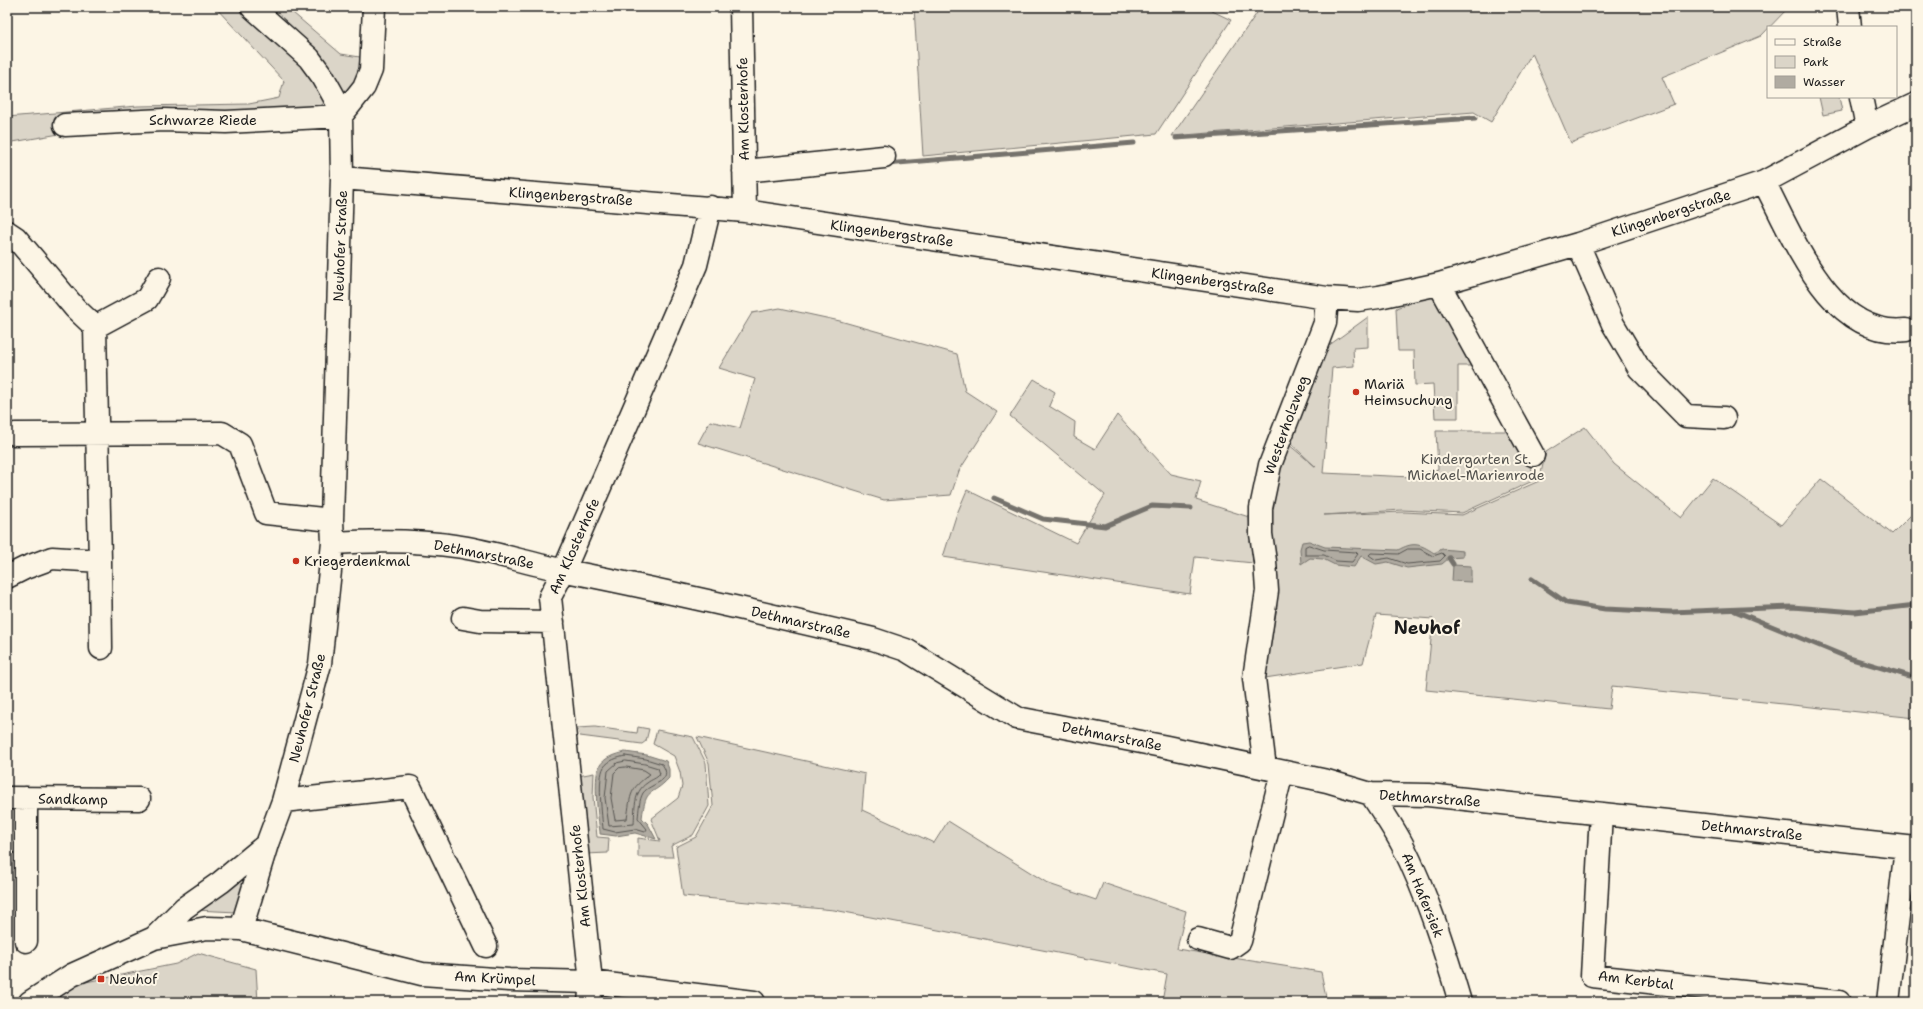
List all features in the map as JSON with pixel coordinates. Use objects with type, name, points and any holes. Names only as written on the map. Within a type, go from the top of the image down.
[{"type":"street","name":"Neuhofer Straße","points":[[241,929],[267,844],[283,801],[320,664],[333,543],[332,520],[342,178],[341,116],[338,102],[323,77],[309,58],[252,7]]},
{"type":"street","points":[[341,116],[364,87],[371,70],[374,7]]},
{"type":"street","name":"Am Klosterhofe","points":[[741,7],[745,211]]},
{"type":"street","points":[[1848,7],[1850,26]]},
{"type":"street","points":[[1861,98],[1867,128]]},
{"type":"street","name":"Klingenbergstraße","points":[[342,178],[745,211],[1327,298],[1358,300],[1379,298],[1439,284],[1578,244],[1764,182],[1916,104]]},
{"type":"street","name":"Schwarze Riede","points":[[65,124],[163,120],[226,122],[341,116]]},
{"type":"street","points":[[744,171],[884,157]]},
{"type":"street","points":[[1764,182],[1811,272],[1836,303],[1860,323],[1893,332],[1906,330]]},
{"type":"street","name":"Am Klosterhofe","points":[[590,992],[550,597],[564,570],[696,265],[710,207]]},
{"type":"street","points":[[7,232],[16,238],[75,308],[95,327],[101,648]]},
{"type":"street","points":[[1578,244],[1613,324],[1639,368],[1686,416],[1724,418]]},
{"type":"street","points":[[95,327],[147,299],[159,278]]},
{"type":"street","points":[[1439,284],[1533,455]]},
{"type":"street","name":"Westerholzweg","points":[[1273,770],[1254,678],[1267,591],[1265,560],[1260,534],[1261,508],[1270,465],[1325,323],[1327,298]]},
{"type":"street","points":[[15,434],[98,435],[222,433],[240,444],[266,513],[332,520]]},
{"type":"street","name":"Dethmarstraße","points":[[333,543],[373,540],[424,542],[463,547],[564,570],[627,582],[873,639],[906,650],[1017,718],[1159,745],[1327,781],[1372,794],[1428,795],[1911,847]]},
{"type":"street","points":[[7,578],[25,568],[52,558],[100,561]]},
{"type":"street","points":[[462,618],[553,622]]},
{"type":"street","points":[[1198,939],[1230,948],[1240,941],[1273,770]]},
{"type":"street","points":[[283,801],[410,787],[486,946]]},
{"type":"street","name":"Am Hafersiek","points":[[1372,794],[1401,842],[1422,886],[1446,954],[1460,1002]]},
{"type":"street","points":[[16,798],[26,941]]},
{"type":"street","name":"Sandkamp","points":[[16,798],[139,799]]},
{"type":"street","name":"Am Kerbtal","points":[[1601,814],[1592,976],[1839,1002]]},
{"type":"street","points":[[154,938],[184,908],[221,882],[267,844]]},
{"type":"street","points":[[1888,1002],[1911,847]]},
{"type":"street","points":[[30,1002],[72,975],[154,938],[208,928],[241,929]]},
{"type":"street","name":"Am Krümpel","points":[[241,929],[422,974],[509,980],[590,992],[754,1002]]},
{"type":"green space","points":[[215,7],[240,7],[305,65],[326,100],[322,105],[304,110],[71,132],[7,143],[7,117],[138,106],[249,104],[279,98],[284,81]]},
{"type":"green space","points":[[260,7],[286,7],[341,54],[360,57],[357,83],[345,94]]},
{"type":"green space","points":[[914,7],[1204,7],[1231,20],[1156,134],[923,156]]},
{"type":"green space","points":[[1261,7],[1788,7],[1771,26],[1767,26],[1767,30],[1761,36],[1662,77],[1674,104],[1571,143],[1532,53],[1491,122],[1474,112],[1172,136]]},
{"type":"green space","points":[[1819,98],[1839,98],[1842,111],[1823,115]]},
{"type":"green space","points":[[1455,287],[1494,366],[1458,366],[1458,418],[1435,418],[1433,384],[1415,385],[1414,351],[1398,351],[1396,308]]},
{"type":"green space","points":[[780,308],[840,321],[957,354],[965,391],[997,412],[959,471],[951,495],[884,500],[698,443],[710,421],[740,428],[755,379],[719,368],[752,313]]},
{"type":"green space","name":"Kindergarten St. Michael-Marienrode","points":[[1368,317],[1368,347],[1353,348],[1354,366],[1332,368],[1323,473],[1412,477],[1438,469],[1436,431],[1509,431],[1537,479],[1462,513],[1402,510],[1324,515],[1404,512],[1462,515],[1539,481],[1546,452],[1585,427],[1614,464],[1681,518],[1713,478],[1781,525],[1821,479],[1892,534],[1916,510],[1916,718],[1612,686],[1609,709],[1426,690],[1433,619],[1376,615],[1363,663],[1265,678],[1277,606],[1268,521],[1277,470],[1288,444],[1316,467],[1289,442],[1328,346]]},
{"type":"green space","points":[[1034,379],[1055,392],[1049,406],[1075,422],[1074,437],[1095,449],[1117,415],[1171,474],[1201,481],[1196,500],[1249,517],[1253,563],[1195,557],[1190,594],[943,557],[956,516],[967,490],[1076,543],[1105,495],[1010,416]]},
{"type":"green space","points":[[595,727],[637,733],[638,727],[649,729],[646,741],[642,744],[580,736],[577,728]]},
{"type":"green space","points":[[657,730],[693,737],[706,763],[709,806],[693,835],[671,846],[673,857],[638,857],[638,838],[660,841],[651,819],[678,798],[682,786],[680,772],[674,756],[653,744]]},
{"type":"green space","points":[[697,737],[865,774],[862,810],[934,843],[948,821],[1049,884],[1096,900],[1103,883],[1186,911],[1177,949],[1321,972],[1327,1002],[1162,1002],[1167,974],[834,910],[683,896],[676,847],[696,837],[713,806],[709,763]]},
{"type":"green space","points":[[594,773],[593,797],[597,837],[609,838],[608,853],[586,854],[578,776]]},
{"type":"green space","points":[[247,872],[237,912],[195,910]]},
{"type":"green space","points":[[198,953],[256,969],[258,1002],[40,1002],[76,984],[176,964]]},
{"type":"water","points":[[1309,541],[1325,547],[1398,550],[1416,545],[1424,547],[1434,553],[1442,549],[1463,551],[1463,557],[1449,558],[1442,564],[1407,568],[1388,562],[1376,564],[1361,556],[1354,567],[1335,565],[1323,559],[1310,558],[1301,564],[1300,549],[1302,542]]},
{"type":"water","points":[[1453,565],[1471,566],[1471,582],[1452,581]]},
{"type":"water","points":[[625,752],[647,755],[666,761],[669,769],[669,778],[650,793],[645,801],[642,818],[648,824],[656,839],[635,833],[616,836],[600,834],[596,789],[597,773],[601,764],[607,758]]},
{"type":"waterway","points":[[1176,138],[1475,118]]},
{"type":"waterway","points":[[886,164],[1134,143]]},
{"type":"waterway","points":[[994,498],[1043,519],[1105,526],[1152,506],[1191,508]]},
{"type":"waterway","points":[[1449,558],[1453,564]]},
{"type":"waterway","points":[[1532,579],[1567,603],[1605,609],[1671,612],[1792,607],[1855,612],[1916,605]]},
{"type":"waterway","points":[[1735,611],[1849,658],[1916,678]]},
{"type":"place","name":"Mariä Heimsuchung","points":[[1356,392]]},
{"type":"place","name":"Kriegerdenkmal","points":[[296,561]]},
{"type":"place","name":"Neuhof","points":[[101,979]]},
{"type":"district","name":"Neuhof","points":[[1427,628]]}]
